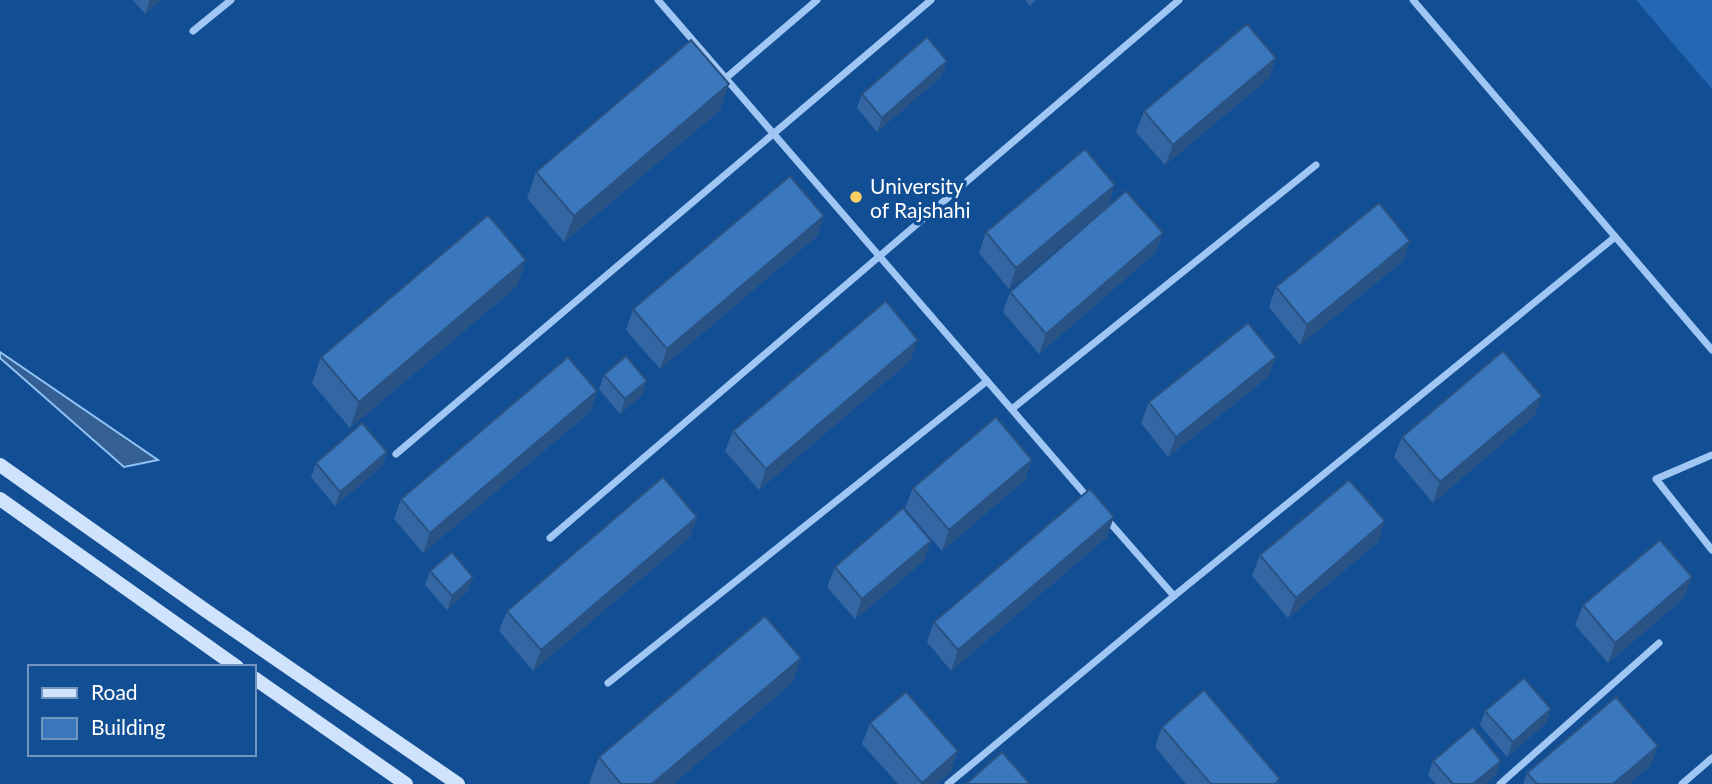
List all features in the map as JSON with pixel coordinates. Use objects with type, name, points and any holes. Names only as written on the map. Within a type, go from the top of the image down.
[{"type":"main road","points":[[0,465],[458,784]]},
{"type":"main road","points":[[0,499],[234,665]]},
{"type":"main road","points":[[256,679],[406,784]]},
{"type":"street","points":[[193,32],[231,0]]},
{"type":"street","points":[[658,0],[1093,503]]},
{"type":"street","points":[[726,78],[817,0]]},
{"type":"street","points":[[396,454],[931,0]]},
{"type":"street","points":[[550,538],[1179,0]]},
{"type":"street","points":[[1413,0],[1712,350]]},
{"type":"street","points":[[1012,409],[1316,165]]},
{"type":"street","points":[[948,784],[1615,237]]},
{"type":"street","points":[[608,682],[987,381]]},
{"type":"street","points":[[1712,455],[1656,479],[1712,550]]},
{"type":"street","points":[[1102,513],[1174,596]]},
{"type":"street","points":[[1500,784],[1659,643]]},
{"type":"street","points":[[1682,784],[1712,758]]},
{"type":"shaded area","points":[[1636,0],[1712,0],[1712,89]]},
{"type":"shaded area","points":[[0,352],[158,460],[124,467],[0,358]]},
{"type":"building","points":[[1247,24],[1276,58],[1173,145],[1144,111]]},
{"type":"building","points":[[927,37],[947,61],[882,118],[862,94]]},
{"type":"building","points":[[691,40],[729,84],[574,216],[536,172]]},
{"type":"building","points":[[1085,149],[1115,185],[1016,268],[986,232]]},
{"type":"building","points":[[790,176],[824,216],[667,349],[633,309]]},
{"type":"building","points":[[1126,191],[1163,233],[1046,334],[1010,292]]},
{"type":"building","points":[[1379,203],[1410,241],[1307,325],[1276,287]]},
{"type":"building","points":[[488,215],[526,260],[359,402],[321,357]]},
{"type":"building","points":[[886,301],[918,340],[766,469],[733,431]]},
{"type":"building","points":[[1248,323],[1276,357],[1176,437],[1149,402]]},
{"type":"building","points":[[1503,351],[1542,396],[1440,482],[1402,437]]},
{"type":"building","points":[[626,356],[647,381],[625,399],[604,375]]},
{"type":"building","points":[[568,357],[597,391],[430,533],[401,499]]},
{"type":"building","points":[[996,417],[1032,460],[949,530],[913,488]]},
{"type":"building","points":[[362,423],[387,452],[340,492],[316,463]]},
{"type":"building","points":[[663,477],[697,517],[541,650],[507,611]]},
{"type":"building","points":[[1349,480],[1385,521],[1296,598],[1260,555]]},
{"type":"building","points":[[1090,489],[1114,517],[958,650],[934,622]]},
{"type":"building","points":[[903,508],[931,541],[862,599],[835,567]]},
{"type":"building","points":[[1660,540],[1692,577],[1615,643],[1583,605]]},
{"type":"building","points":[[452,552],[473,577],[452,596],[430,571]]},
{"type":"building","points":[[765,616],[801,658],[652,784],[621,784],[599,757]]},
{"type":"building","points":[[1524,678],[1551,709],[1513,742],[1485,711]]},
{"type":"building","points":[[1204,690],[1280,779],[1275,784],[1211,784],[1162,727]]},
{"type":"building","points":[[906,692],[958,751],[922,783],[870,723]]},
{"type":"building","points":[[1616,697],[1658,746],[1613,784],[1537,784],[1527,773]]},
{"type":"building","points":[[1473,727],[1501,761],[1473,784],[1453,784],[1433,761]]},
{"type":"building","points":[[1002,752],[1030,784],[966,784]]},
{"type":"place","name":"University of Rajshahi","points":[[856,197]]}]
